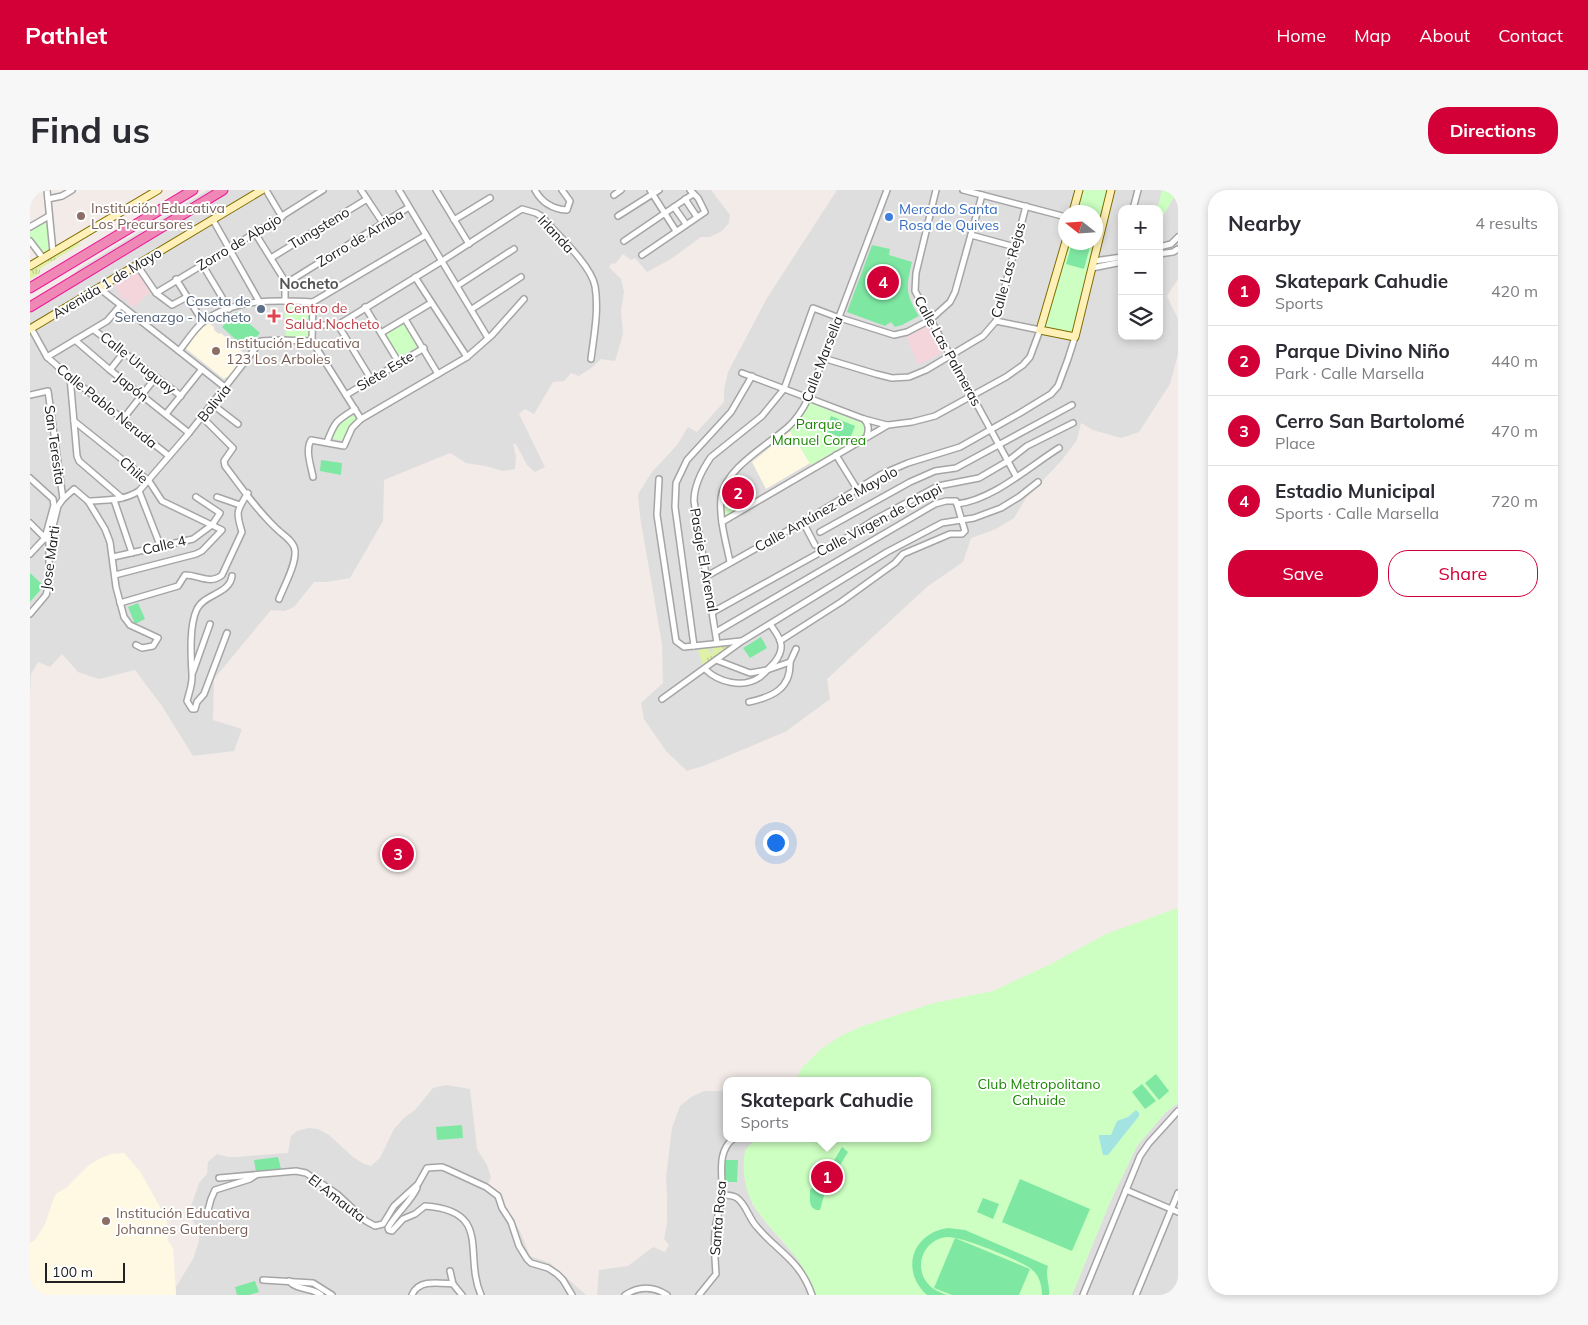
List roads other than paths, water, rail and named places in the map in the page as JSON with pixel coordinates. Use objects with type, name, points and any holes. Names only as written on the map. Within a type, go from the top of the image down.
[{"type":"highway","points":[[30,288],[194,190]]},
{"type":"highway","points":[[30,306],[223,190]]},
{"type":"street","points":[[47,190],[53,252]]},
{"type":"street","points":[[48,199],[62,196],[72,190]]},
{"type":"street","points":[[30,266],[158,190]]},
{"type":"street","points":[[264,190],[282,217]]},
{"type":"street","name":"Avenida 1 de Mayo","points":[[31,329],[264,190]]},
{"type":"street","name":"Zorro de Abajo","points":[[156,293],[255,234],[323,190]]},
{"type":"street","points":[[362,190],[383,223]]},
{"type":"street","points":[[399,190],[488,338]]},
{"type":"street","points":[[436,190],[469,244]]},
{"type":"street","points":[[535,190],[550,207],[567,210],[570,202],[562,190]]},
{"type":"street","points":[[614,195],[620,190]]},
{"type":"street","points":[[618,216],[651,192],[659,190]]},
{"type":"street","name":"Calle Marsella","points":[[730,562],[722,522],[721,497],[723,488],[746,460],[790,426],[801,413],[887,190]]},
{"type":"street","name":"Calle Las Palmeras","points":[[936,190],[916,273],[915,291],[1016,476]]},
{"type":"street","points":[[963,190],[1058,215]]},
{"type":"street","points":[[1076,205],[1079,190]]},
{"type":"street","points":[[996,321],[1075,337],[1111,190]]},
{"type":"street","points":[[1135,205],[1138,190]]},
{"type":"street","points":[[651,192],[676,231]]},
{"type":"street","points":[[624,241],[674,207],[692,192],[698,198],[705,212],[642,255]]},
{"type":"street","points":[[838,317],[894,335],[907,332],[930,320],[950,302],[955,292],[982,195]]},
{"type":"street","points":[[454,220],[490,198]]},
{"type":"street","name":"Tungsteno","points":[[271,258],[367,199]]},
{"type":"street","points":[[685,199],[697,217]]},
{"type":"street","name":"Calle Las Rejas","points":[[823,358],[892,378],[909,377],[926,370],[983,336],[996,321],[1026,206]]},
{"type":"street","points":[[674,207],[686,224]]},
{"type":"street","name":"Zorro de Arriba","points":[[285,284],[409,208]]},
{"type":"street","name":"Irlanda","points":[[338,325],[522,210],[536,212],[541,216],[588,270],[595,284],[596,321],[591,359]]},
{"type":"street","points":[[30,227],[49,216]]},
{"type":"street","points":[[213,220],[259,301]]},
{"type":"street","points":[[255,234],[285,281],[285,301]]},
{"type":"street","points":[[179,351],[203,322],[218,313],[259,301],[313,302],[426,235]]},
{"type":"street","points":[[971,235],[1015,247]]},
{"type":"street","points":[[1163,246],[1171,244],[1178,237]]},
{"type":"street","points":[[30,241],[43,258]]},
{"type":"street","points":[[1163,253],[1178,249]]},
{"type":"street","points":[[457,286],[514,250]]},
{"type":"street","points":[[722,522],[866,436],[888,425],[912,422],[935,416],[1006,377],[1023,365],[1030,357],[1040,330],[1063,250]]},
{"type":"street","points":[[1093,265],[1118,258]]},
{"type":"street","points":[[1093,265],[1118,262]]},
{"type":"street","points":[[202,264],[229,309]]},
{"type":"street","points":[[136,265],[156,293],[172,305],[187,298]]},
{"type":"street","points":[[415,277],[467,357]]},
{"type":"street","points":[[472,309],[521,278]]},
{"type":"street","points":[[176,280],[203,322]]},
{"type":"street","points":[[99,288],[226,388]]},
{"type":"street","points":[[313,478],[308,454],[309,441],[313,439],[344,446],[352,427],[361,419],[467,357],[488,338],[524,299]]},
{"type":"street","points":[[313,302],[312,341],[361,419]]},
{"type":"street","points":[[381,333],[431,303]]},
{"type":"street","points":[[47,357],[107,321],[121,305]]},
{"type":"street","points":[[365,307],[399,363]]},
{"type":"street","name":"Pasaje El Arenal","points":[[717,644],[708,576],[694,501],[695,489],[705,466],[711,458],[762,416],[784,389],[813,308],[838,317]]},
{"type":"street","points":[[405,319],[438,374]]},
{"type":"street","points":[[313,325],[338,325],[371,379]]},
{"type":"street","name":"Calle Pablo Neruda","points":[[31,329],[47,357],[169,456]]},
{"type":"street","name":"Calle Uruguay","points":[[94,330],[181,396]]},
{"type":"street","name":"Calle Antúnez de Mayolo","points":[[708,576],[882,474],[908,463],[960,447],[1051,394],[1058,386],[1075,337]]},
{"type":"street","name":"Japón","points":[[75,340],[189,433]]},
{"type":"street","name":"Bolivia","points":[[139,491],[226,388],[261,341],[312,341]]},
{"type":"street","name":"Siete Este","points":[[346,395],[424,348]]},
{"type":"street","points":[[110,370],[124,352]]},
{"type":"street","points":[[166,414],[202,369]]},
{"type":"street","points":[[742,373],[864,419],[888,425]]},
{"type":"street","points":[[694,646],[675,506],[676,483],[687,460],[730,412],[752,376]]},
{"type":"street","points":[[70,377],[69,385],[79,461],[122,498]]},
{"type":"street","points":[[123,419],[156,377]]},
{"type":"street","name":"San Teresita","points":[[30,394],[48,391],[63,499]]},
{"type":"street","points":[[212,404],[238,424]]},
{"type":"street","name":"Calle Virgen de Chapi","points":[[820,532],[910,482],[935,471],[956,468],[1072,405]]},
{"type":"street","points":[[327,442],[337,420],[355,410]]},
{"type":"street","points":[[202,417],[233,446],[233,450],[224,461],[224,464],[248,493],[256,506],[296,549],[295,559],[279,599]]},
{"type":"street","points":[[864,419],[868,424],[869,430],[866,436]]},
{"type":"street","name":"Chile","points":[[74,421],[149,480],[162,501],[222,530],[202,551],[196,554],[115,575]]},
{"type":"street","name":"Calle Virgen de Chapi","points":[[713,612],[846,538],[874,520],[938,486],[979,478],[1008,461],[1027,446],[1074,423]]},
{"type":"street","points":[[957,504],[974,500],[992,492],[1060,448]]},
{"type":"street","points":[[836,455],[857,489]]},
{"type":"street","points":[[30,478],[54,499],[47,540],[30,554]]},
{"type":"street","points":[[659,479],[657,515],[676,641],[684,647],[742,641]]},
{"type":"street","points":[[662,700],[742,641],[902,544],[942,523],[974,518],[1001,508],[1038,482]]},
{"type":"street","points":[[63,499],[74,489],[88,501],[105,529],[110,542],[120,603],[126,622],[158,638],[153,646],[142,648],[136,645]]},
{"type":"street","points":[[88,501],[114,500],[139,491],[160,546]]},
{"type":"street","points":[[120,603],[178,586],[185,575],[208,580],[222,575],[242,532],[237,519],[240,505],[248,493]]},
{"type":"street","points":[[217,496],[240,505]]},
{"type":"street","points":[[196,497],[220,513],[212,525]]},
{"type":"street","name":"Jose Marti","points":[[30,614],[46,595],[49,584],[47,540],[58,506],[63,499]]},
{"type":"street","points":[[114,500],[132,553]]},
{"type":"street","points":[[716,632],[935,504],[950,500],[955,501],[965,531],[962,534],[950,534],[903,554],[895,563],[841,602],[780,641]]},
{"type":"street","points":[[802,522],[815,545]]},
{"type":"street","points":[[30,524],[47,540]]},
{"type":"street","name":"Calle 4","points":[[113,557],[193,538],[212,525]]},
{"type":"street","points":[[192,675],[192,639],[195,611],[201,601],[228,586],[232,576]]},
{"type":"street","points":[[210,624],[192,675],[187,701],[192,709],[195,709],[197,702],[204,694],[227,633]]},
{"type":"street","points":[[705,669],[718,679],[744,683],[760,677],[777,659],[780,651],[780,641],[770,624]]},
{"type":"street","points":[[749,702],[774,694],[786,683],[791,673],[790,662],[796,649]]},
{"type":"street","points":[[716,660],[750,673],[767,670],[790,662]]},
{"type":"street","points":[[1083,1295],[1140,1156],[1149,1143],[1178,1111]]},
{"type":"street","name":"Santa Rosa","points":[[699,1295],[716,1274],[714,1261],[715,1233],[722,1195],[721,1160],[729,1142]]},
{"type":"street","name":"El Amauta","points":[[219,1178],[296,1171],[306,1173],[337,1194],[375,1226],[383,1224],[394,1206],[418,1184],[427,1168],[442,1167],[461,1174],[492,1190],[498,1196],[527,1258],[531,1263],[548,1268],[557,1274],[564,1280],[572,1295]]},
{"type":"street","points":[[207,1214],[215,1190],[250,1179],[256,1175]]},
{"type":"street","points":[[418,1184],[408,1202],[392,1220],[388,1230],[392,1231],[403,1219],[415,1214],[425,1206],[449,1210],[455,1213],[462,1218],[473,1235],[476,1270],[481,1295]]},
{"type":"street","points":[[1126,1190],[1178,1212]]},
{"type":"street","points":[[1136,1295],[1178,1193]]},
{"type":"street","points":[[722,1195],[732,1195],[739,1199],[755,1225],[791,1259],[809,1286],[812,1295]]},
{"type":"street","points":[[450,1271],[453,1284],[462,1295]]},
{"type":"street","points":[[263,1280],[313,1283],[332,1295]]},
{"type":"street","points":[[289,1281],[297,1288],[311,1290],[321,1295]]},
{"type":"street","points":[[412,1295],[418,1286],[425,1284],[442,1282],[453,1284]]},
{"type":"street","points":[[311,1290],[313,1283]]},
{"type":"street","points":[[625,1295],[638,1288],[657,1290],[667,1295]]},
{"type":"water","points":[[1136,1110],[1139,1116],[1108,1155],[1103,1155],[1099,1135],[1111,1135],[1117,1121],[1128,1117]]},
{"type":"place","name":"Institución Educativa Los Precursores","points":[[81,216]]},
{"type":"place","name":"Mercado Santa Rosa de Quives","points":[[889,217]]},
{"type":"place","name":"Estadio Municipal","points":[[883,282]]},
{"type":"place","name":"Caseta de Serenazgo - Nocheto","points":[[261,309]]},
{"type":"place","name":"Centro de Salud Nocheto","points":[[274,316]]},
{"type":"place","name":"Institución Educativa 123 Los Arboles","points":[[216,351]]},
{"type":"place","name":"Parque Divino Niño","points":[[738,493]]},
{"type":"place","name":"Cerro San Bartolomé","points":[[398,854]]},
{"type":"place","name":"Skatepark Cahudie","points":[[827,1177]]},
{"type":"place","name":"Institución Educativa Johannes Gutenberg","points":[[106,1221]]},
{"type":"district","name":"Nocheto","points":[[309,284]]},
{"type":"park label","name":"Parque Manuel Correa","points":[[819,432]]},
{"type":"park label","name":"Club Metropolitano Cahuide","points":[[1039,1092]]}]
